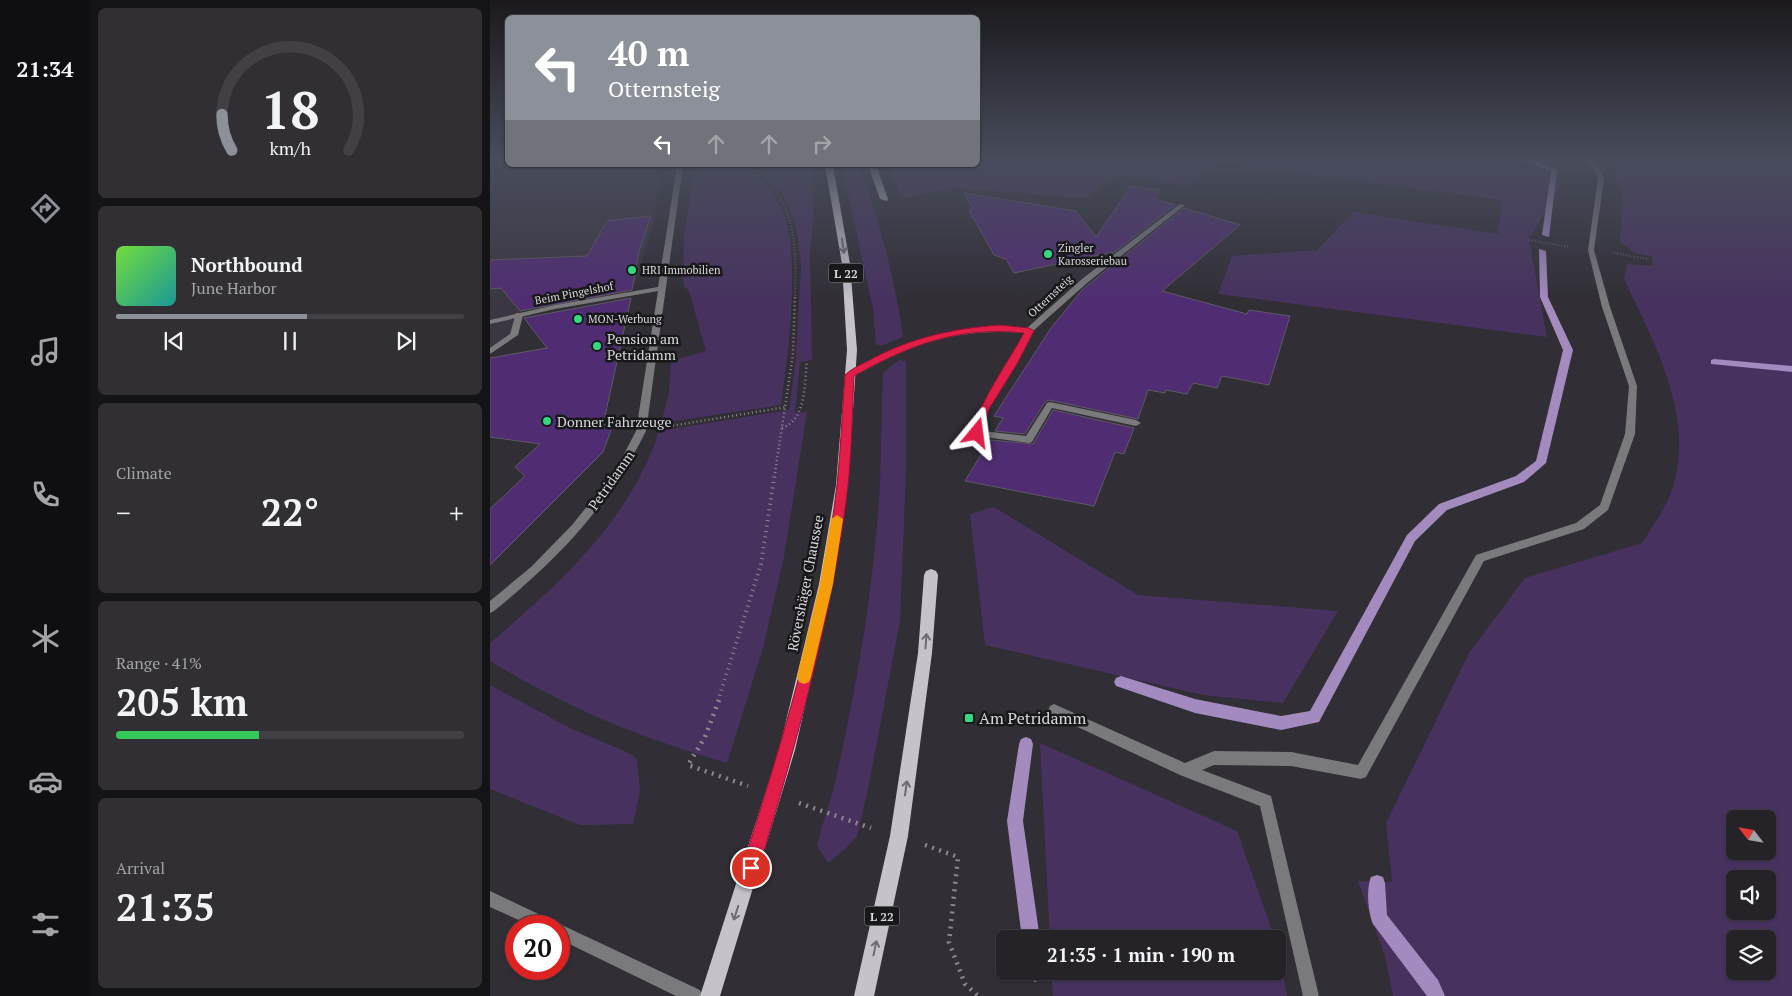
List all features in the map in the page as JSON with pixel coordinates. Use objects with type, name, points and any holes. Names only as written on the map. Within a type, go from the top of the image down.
[{"type":"main road","name":"Rövershäger Chaussee","points":[[710,996],[774,794],[826,584],[842,485],[852,350],[846,264],[837,206]]},
{"type":"main road","name":"L 22","points":[[864,996],[899,836],[925,653],[931,574]]},
{"type":"street","name":"Petridamm","points":[[490,608],[554,552],[584,518],[629,457],[641,431],[674,206]]},
{"type":"street","name":"Otternsteig","points":[[1136,423],[1050,404],[1029,440],[977,433],[984,409],[1012,364],[1029,331],[1058,302],[1111,257],[1181,206]]},
{"type":"street","points":[[1185,770],[1214,758],[1290,759],[1361,772],[1480,558],[1580,526],[1604,506],[1630,434],[1633,386],[1606,307],[1591,250],[1597,206]]},
{"type":"street","name":"Beim Pingelshof","points":[[490,322],[663,288]]},
{"type":"street","points":[[490,352],[514,335],[519,315]]},
{"type":"street","name":"Otternsteig","points":[[850,375],[886,354],[923,340],[962,330],[1000,328],[1029,331]]},
{"type":"street","points":[[1054,710],[1185,770],[1266,801],[1311,996]]},
{"type":"street","points":[[490,899],[524,915]]},
{"type":"street","points":[[570,936],[694,996]]},
{"type":"path","points":[[784,206],[793,226],[796,265],[793,354],[761,564],[718,705],[704,737],[688,764],[958,857],[949,942],[965,984],[978,996]]},
{"type":"path","points":[[781,428],[790,425],[800,413],[807,361]]},
{"type":"path","points":[[641,431],[786,407]]},
{"type":"shaded area","points":[[490,206],[656,206],[655,213],[657,213],[634,286],[521,310],[514,335],[490,352]]},
{"type":"shaded area","points":[[688,206],[781,206],[788,230],[792,279],[789,334],[781,405],[661,423],[669,393],[671,361],[706,351],[689,291],[684,286],[684,235]]},
{"type":"shaded area","points":[[788,206],[814,206],[810,254],[812,360],[800,362],[795,413],[807,412],[784,557],[763,648],[727,763],[635,732],[546,693],[490,661],[490,643],[567,573],[611,522],[630,494],[646,463],[659,431],[789,410],[796,358],[801,264],[796,224]]},
{"type":"shaded area","points":[[851,206],[873,206],[891,271],[903,337],[881,346],[876,344],[873,309]]},
{"type":"shaded area","points":[[1501,206],[1548,206],[1529,239],[1547,337],[1218,294],[1232,256],[1317,250],[1353,212],[1498,234]]},
{"type":"shaded area","points":[[1622,206],[1792,206],[1792,996],[1393,996],[1385,956],[1358,881],[1392,882],[1386,823],[1469,653],[1525,578],[1642,543],[1663,510],[1672,490],[1678,462],[1679,435],[1675,408],[1659,354],[1624,279],[1627,264],[1652,266],[1653,257],[1634,253],[1620,241]]},
{"type":"shaded area","points":[[899,360],[906,361],[906,471],[900,621],[868,789],[857,836],[828,863],[817,845],[835,783],[849,719],[866,622],[879,506],[883,373]]},
{"type":"shaded area","points":[[994,507],[1138,595],[1338,611],[1283,703],[1203,695],[985,645],[970,514]]},
{"type":"shaded area","points":[[490,685],[570,728],[631,754],[637,760],[640,791],[633,824],[580,825],[490,789]]},
{"type":"shaded area","points":[[1040,743],[1237,831],[1272,930],[1050,930]]},
{"type":"shaded area","points":[[1052,980],[1284,980],[1287,996],[1053,996]]},
{"type":"building","points":[[972,206],[1048,206],[1076,211],[1096,237],[1117,206],[1173,206],[1111,255],[1113,252],[1014,273],[1006,259],[994,255],[969,210],[973,209]]},
{"type":"building","points":[[1184,208],[1240,225],[1162,291],[1247,314],[1249,310],[1290,316],[1269,385],[1222,376],[1217,388],[1193,383],[1187,394],[1166,390],[1165,393],[1148,390],[1138,419],[1049,400],[1045,402],[1025,434],[995,431],[1003,418],[994,416],[1051,328],[1082,290]]},
{"type":"building","points":[[651,216],[639,251],[632,290],[520,311],[501,288],[490,289],[490,260],[587,256],[607,221]]},
{"type":"building","points":[[631,298],[603,425],[613,425],[603,452],[490,565],[490,509],[525,476],[515,467],[540,444],[490,437],[490,358],[547,348],[524,318]]},
{"type":"building","points":[[1053,410],[1134,428],[1124,454],[1115,452],[1094,506],[965,481],[990,440],[1033,444]]},
{"type":"waterway","points":[[1546,235],[1550,206]]},
{"type":"waterway","points":[[1121,682],[1195,706],[1281,723],[1314,717],[1411,538],[1443,507],[1520,479],[1541,463],[1568,350],[1544,297],[1542,251]]},
{"type":"waterway","points":[[1714,362],[1792,369]]},
{"type":"waterway","points":[[1026,744],[1015,821],[1030,930]]},
{"type":"waterway","points":[[1377,883],[1379,918],[1432,986],[1436,996]]},
{"type":"slow traffic","points":[[804,677],[826,584],[837,519]]},
{"type":"place","name":"Zingler Karosseriebau","points":[[1048,254]]},
{"type":"place","name":"HRI Immobilien","points":[[632,270]]},
{"type":"place","name":"MON-Werbung","points":[[578,319]]},
{"type":"place","name":"Pension am Petridamm","points":[[597,346]]},
{"type":"place","name":"Donner Fahrzeuge","points":[[547,421]]},
{"type":"place","name":"Am Petridamm","points":[[969,718]]},
{"type":"route","points":[[751,868],[787,750],[826,584],[842,485],[850,375],[886,354],[923,340],[962,330],[1000,328],[1029,331],[1012,364],[984,409],[977,433]]}]
